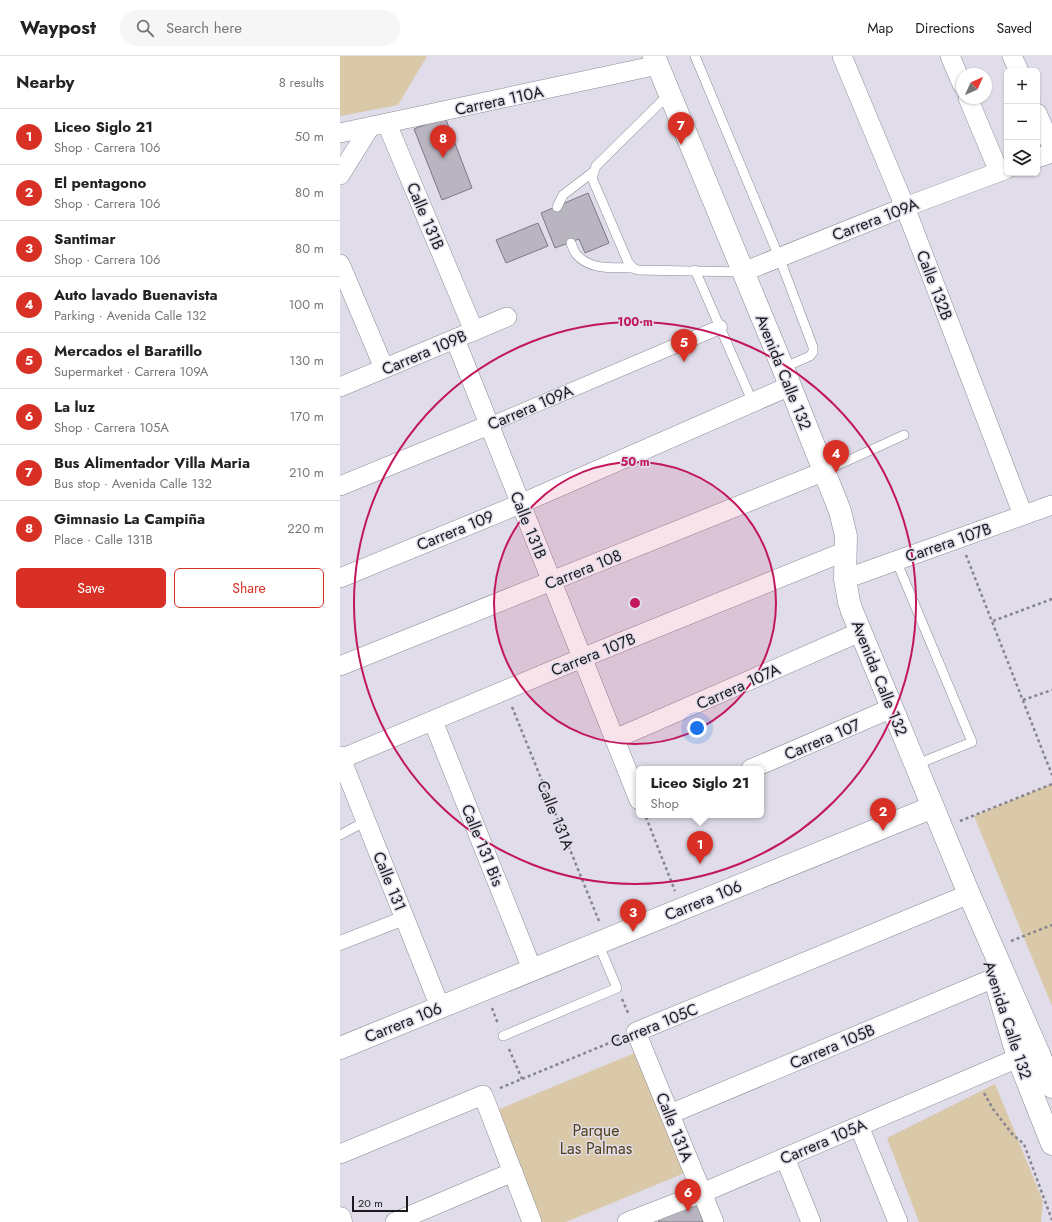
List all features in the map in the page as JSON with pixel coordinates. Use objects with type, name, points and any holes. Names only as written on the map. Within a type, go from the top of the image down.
[{"type":"main road","name":"Avenida Calle 132","points":[[659,59],[670,93],[787,377],[840,511],[846,536],[845,579],[849,602],[860,632],[968,894],[1052,1087]]},
{"type":"main road","name":"Carrera 106","points":[[340,1048],[933,807]]},
{"type":"main road","name":"Avenida Calle 132","points":[[968,894],[1018,1058],[1052,1144]]},
{"type":"main road","points":[[340,1218],[341,1222]]},
{"type":"street","name":"Calle 132B","points":[[842,56],[905,207],[1023,515]]},
{"type":"street","points":[[950,56],[956,70]]},
{"type":"street","points":[[1012,56],[1018,68]]},
{"type":"street","name":"Carrera 110A","points":[[340,134],[659,59]]},
{"type":"street","points":[[971,104],[1003,170]]},
{"type":"street","points":[[1040,120],[1052,147]]},
{"type":"street","points":[[340,175],[378,125]]},
{"type":"street","name":"Calle 131B","points":[[378,125],[474,331]]},
{"type":"street","points":[[1040,157],[1052,153]]},
{"type":"street","name":"Carrera 109A","points":[[743,272],[905,207],[1003,170]]},
{"type":"street","points":[[340,264],[384,368]]},
{"type":"street","name":"Carrera 109B","points":[[340,387],[507,317]]},
{"type":"street","name":"Carrera 109A","points":[[340,486],[489,425],[720,327]]},
{"type":"street","name":"Calle 131B","points":[[455,339],[636,792]]},
{"type":"street","name":"Carrera 109","points":[[340,578],[520,504],[753,403],[787,377]]},
{"type":"street","name":"Carrera 108","points":[[340,666],[825,471]]},
{"type":"street","name":"Carrera 107B","points":[[845,579],[1052,505]]},
{"type":"street","name":"Carrera 107B","points":[[341,757],[433,721],[582,658],[846,551]]},
{"type":"street","name":"Carrera 107A","points":[[615,740],[860,632]]},
{"type":"street","name":"Carrera 107","points":[[758,766],[892,708]]},
{"type":"street","name":"Calle 131 Bis","points":[[433,721],[532,969]]},
{"type":"street","name":"Calle 131","points":[[341,757],[440,1007]]},
{"type":"street","name":"Carrera 105C","points":[[636,1032],[968,894]]},
{"type":"street","points":[[340,943],[404,918]]},
{"type":"street","name":"Carrera 105B","points":[[670,1114],[994,978]]},
{"type":"street","name":"Calle 131A","points":[[636,1032],[714,1222]]},
{"type":"street","name":"Carrera 105A","points":[[627,1222],[702,1193],[1018,1058]]},
{"type":"street","points":[[340,1154],[483,1094],[532,1222]]},
{"type":"street","points":[[859,1126],[898,1222]]},
{"type":"street","points":[[784,1158],[811,1222]]},
{"type":"street","points":[[395,1222],[513,1172]]},
{"type":"lane","points":[[695,56],[779,257],[813,347],[813,352],[810,356],[787,377]]},
{"type":"lane","points":[[633,268],[628,262],[592,178],[593,172],[596,166],[670,93]]},
{"type":"lane","points":[[557,207],[563,195],[593,172]]},
{"type":"lane","points":[[571,243],[576,254],[584,262],[598,267],[633,268],[638,270],[743,272]]},
{"type":"lane","points":[[696,270],[753,403]]},
{"type":"lane","points":[[825,471],[904,435]]},
{"type":"lane","points":[[896,560],[972,742],[915,765]]},
{"type":"lane","points":[[340,835],[366,821]]},
{"type":"lane","points":[[504,1036],[617,988],[603,942]]},
{"type":"path","points":[[960,538],[1052,776]]},
{"type":"path","points":[[992,621],[1052,599]]},
{"type":"path","name":"Calle 131A","points":[[505,690],[603,942]]},
{"type":"path","points":[[1023,700],[1052,690]]},
{"type":"path","points":[[959,822],[1052,784]]},
{"type":"path","points":[[646,818],[682,909]]},
{"type":"path","points":[[992,948],[1052,925]]},
{"type":"path","points":[[617,988],[636,1032]]},
{"type":"path","name":"Carrera 105C","points":[[483,1094],[636,1032]]},
{"type":"path","points":[[974,1077],[993,1109],[1013,1134],[1024,1144],[1052,1220]]},
{"type":"green space","points":[[340,56],[427,56],[398,105],[340,116]]},
{"type":"green space","points":[[1052,784],[1052,1006],[974,816]]},
{"type":"green space","name":"Parque Las Palmas","points":[[637,1052],[687,1172],[566,1222],[541,1222],[495,1111]]},
{"type":"green space","points":[[995,1084],[1043,1201],[1041,1222],[919,1222],[887,1138]]},
{"type":"building","points":[[445,117],[472,188],[442,200],[414,129]]},
{"type":"building","points":[[588,193],[609,243],[585,253],[579,239],[555,248],[541,213]]},
{"type":"building","points":[[538,223],[548,246],[506,263],[496,240]]},
{"type":"building","points":[[696,1203],[704,1222],[659,1222],[658,1220]]},
{"type":"place","name":"Bus Alimentador Villa Maria","points":[[681,145]]},
{"type":"place","name":"Gimnasio La Campiña","points":[[443,158]]},
{"type":"place","name":"Mercados el Baratillo","points":[[684,362]]},
{"type":"place","name":"Auto lavado Buenavista","points":[[836,473]]},
{"type":"place","name":"El pentagono","points":[[883,831]]},
{"type":"place","name":"Liceo Siglo 21","points":[[700,864]]},
{"type":"place","name":"Santimar","points":[[633,932]]},
{"type":"place","name":"La luz","points":[[688,1212]]}]
